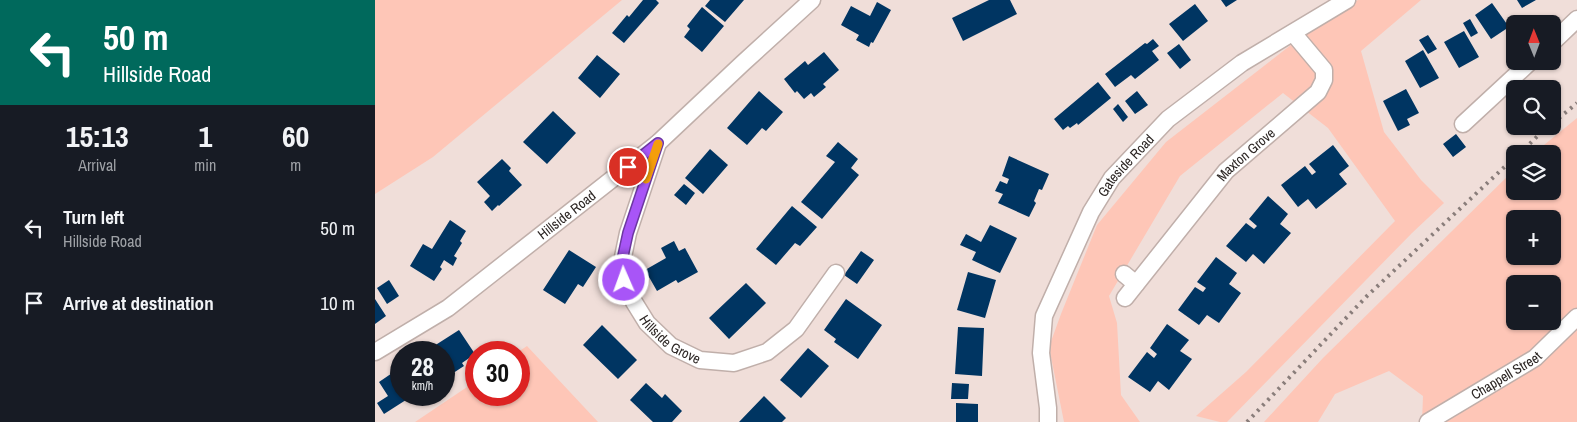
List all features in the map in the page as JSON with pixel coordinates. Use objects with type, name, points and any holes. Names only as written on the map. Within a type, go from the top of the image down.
[{"type":"street","name":"Hillside Road","points":[[375,352],[448,308],[658,143],[812,0]]},
{"type":"street","name":"Gateside Road","points":[[1048,422],[1041,353],[1044,316],[1091,212],[1112,178],[1168,119],[1242,63],[1347,0]]},
{"type":"street","points":[[1561,34],[1577,19]]},
{"type":"street","name":"Maxton Grove","points":[[1125,298],[1130,279],[1226,171],[1318,92],[1324,80],[1324,70],[1293,33]]},
{"type":"street","points":[[1463,124],[1521,70]]},
{"type":"street","name":"Hillside Grove","points":[[658,143],[628,233],[623,256],[624,280],[634,302],[647,323],[671,346],[700,360],[734,363],[767,352],[796,329],[817,286],[836,273]]},
{"type":"street","name":"Chappell Street","points":[[1428,422],[1535,358],[1577,317]]},
{"type":"shaded area","points":[[375,0],[622,0],[433,157],[375,194]]},
{"type":"shaded area","points":[[1358,0],[1421,0],[1361,51],[1384,132],[1421,180],[1444,203],[1412,233],[1227,422],[1196,416],[1246,372],[1395,221],[1328,128],[1283,93],[1180,176],[1109,296],[1117,323],[1121,395],[1140,422],[1064,422],[1049,347],[1097,225],[1166,142],[1332,13]]},
{"type":"shaded area","points":[[1577,118],[1577,422],[1422,422],[1423,396],[1389,371],[1335,394],[1318,422],[1264,422],[1323,358],[1506,178],[1506,200],[1561,200],[1561,145],[1544,145],[1556,135],[1561,135],[1561,131]]},
{"type":"shaded area","points":[[530,349],[598,422],[415,422],[439,406],[455,406],[455,395],[465,388],[465,406],[530,406]]},
{"type":"building","points":[[643,0],[656,0],[659,3],[624,43],[612,33]]},
{"type":"building","points":[[710,0],[744,0],[725,22],[705,6]]},
{"type":"building","points":[[989,0],[1010,0],[1017,14],[963,41],[952,18]]},
{"type":"building","points":[[1221,0],[1237,0],[1226,7]]},
{"type":"building","points":[[1517,0],[1536,0],[1522,8]]},
{"type":"building","points":[[877,2],[891,10],[869,47],[856,40],[859,35],[841,25],[851,6],[870,16]]},
{"type":"building","points":[[1492,3],[1506,23],[1506,29],[1491,39],[1475,15]]},
{"type":"building","points":[[1195,4],[1208,21],[1183,41],[1169,24]]},
{"type":"building","points":[[702,7],[724,26],[702,52],[684,37],[690,29],[687,26]]},
{"type":"building","points":[[1470,19],[1478,33],[1471,37],[1463,23]]},
{"type":"building","points":[[1464,31],[1479,57],[1459,68],[1444,42]]},
{"type":"building","points":[[1428,35],[1437,49],[1428,54],[1419,40]]},
{"type":"building","points":[[1153,39],[1159,46],[1152,51],[1159,60],[1135,79],[1131,75],[1115,87],[1105,74]]},
{"type":"building","points":[[1179,44],[1191,60],[1180,69],[1167,53]]},
{"type":"building","points":[[1423,50],[1439,78],[1420,88],[1405,61]]},
{"type":"building","points":[[824,52],[839,70],[823,84],[826,87],[814,97],[811,93],[804,99],[797,91],[795,93],[784,79],[805,61],[808,65]]},
{"type":"building","points":[[597,55],[620,74],[600,98],[578,78]]},
{"type":"building","points":[[1098,82],[1111,98],[1078,125],[1077,123],[1070,128],[1068,126],[1063,130],[1054,119]]},
{"type":"building","points":[[1406,89],[1419,113],[1407,119],[1410,125],[1398,131],[1383,101]]},
{"type":"building","points":[[759,91],[783,112],[766,131],[762,128],[747,145],[727,128]]},
{"type":"building","points":[[1137,91],[1148,105],[1135,114],[1125,101]]},
{"type":"building","points":[[1118,104],[1128,117],[1123,122],[1113,109]]},
{"type":"building","points":[[553,111],[576,133],[547,164],[523,142]]},
{"type":"building","points":[[1456,134],[1466,147],[1453,157],[1443,144]]},
{"type":"building","points":[[838,142],[858,159],[851,168],[859,175],[822,219],[801,202],[835,162],[826,156]]},
{"type":"building","points":[[1333,145],[1349,166],[1339,174],[1347,184],[1316,209],[1308,199],[1298,207],[1281,185],[1305,166],[1312,175],[1316,172],[1309,164]]},
{"type":"building","points":[[710,149],[728,165],[703,194],[685,178]]},
{"type":"building","points":[[1009,156],[1049,174],[1042,190],[1039,189],[1034,201],[1036,203],[1029,217],[998,203],[1003,194],[995,191],[1000,181],[1007,184],[1009,179],[1002,176]]},
{"type":"building","points":[[502,159],[511,168],[509,171],[522,185],[492,211],[484,202],[490,196],[477,182]]},
{"type":"building","points":[[684,184],[695,193],[686,205],[674,195]]},
{"type":"building","points":[[1268,196],[1288,214],[1280,224],[1291,233],[1264,264],[1253,254],[1246,262],[1226,246],[1246,223],[1254,229],[1257,226],[1249,219]]},
{"type":"building","points":[[792,206],[817,227],[800,246],[795,243],[776,265],[756,249]]},
{"type":"building","points":[[450,220],[466,231],[460,241],[462,243],[454,256],[457,258],[453,266],[444,260],[440,267],[442,269],[434,281],[410,266],[423,244],[432,249]]},
{"type":"building","points":[[990,225],[1017,238],[1000,273],[972,260],[976,252],[960,245],[966,234],[981,242]]},
{"type":"building","points":[[674,241],[679,251],[685,248],[698,272],[678,283],[676,280],[657,291],[645,270],[666,258],[661,248]]},
{"type":"building","points":[[569,250],[596,267],[583,287],[578,284],[565,304],[543,290]]},
{"type":"building","points":[[861,251],[874,260],[857,284],[844,275]]},
{"type":"building","points":[[1216,257],[1237,273],[1229,284],[1241,293],[1219,323],[1207,315],[1199,325],[1178,310],[1195,287],[1203,292],[1206,288],[1197,282]]},
{"type":"building","points":[[968,272],[996,280],[985,318],[957,310]]},
{"type":"building","points":[[389,280],[399,296],[387,304],[377,288]]},
{"type":"building","points":[[746,283],[766,303],[729,339],[709,318]]},
{"type":"building","points":[[375,299],[386,316],[375,324]]},
{"type":"building","points":[[846,299],[882,325],[858,359],[834,342],[836,339],[824,330]]},
{"type":"building","points":[[1167,324],[1189,340],[1180,351],[1192,359],[1169,390],[1158,381],[1150,392],[1128,377],[1147,352],[1154,358],[1157,354],[1150,348]]},
{"type":"building","points":[[602,325],[637,360],[618,379],[583,345]]},
{"type":"building","points":[[958,327],[984,328],[982,376],[955,374]]},
{"type":"building","points":[[459,330],[466,341],[465,361],[462,363],[464,366],[455,372],[455,341],[442,341]]},
{"type":"building","points":[[808,348],[829,366],[801,398],[780,380]]},
{"type":"building","points":[[390,374],[390,406],[396,406],[384,414],[377,403],[388,396],[379,382]]},
{"type":"building","points":[[646,383],[662,398],[665,394],[682,411],[672,422],[653,422],[630,400]]},
{"type":"building","points":[[952,383],[969,384],[968,399],[951,399]]},
{"type":"building","points":[[764,396],[786,418],[782,422],[739,422]]},
{"type":"building","points":[[956,403],[978,404],[978,422],[956,422]]},
{"type":"railway","points":[[1561,116],[1577,103]]},
{"type":"railway","points":[[1528,145],[1539,135]]},
{"type":"railway","points":[[1247,422],[1367,296],[1506,165]]},
{"type":"slow traffic","points":[[646,179],[658,144]]},
{"type":"route","points":[[624,280],[623,256],[628,233],[658,143],[628,167]]}]
